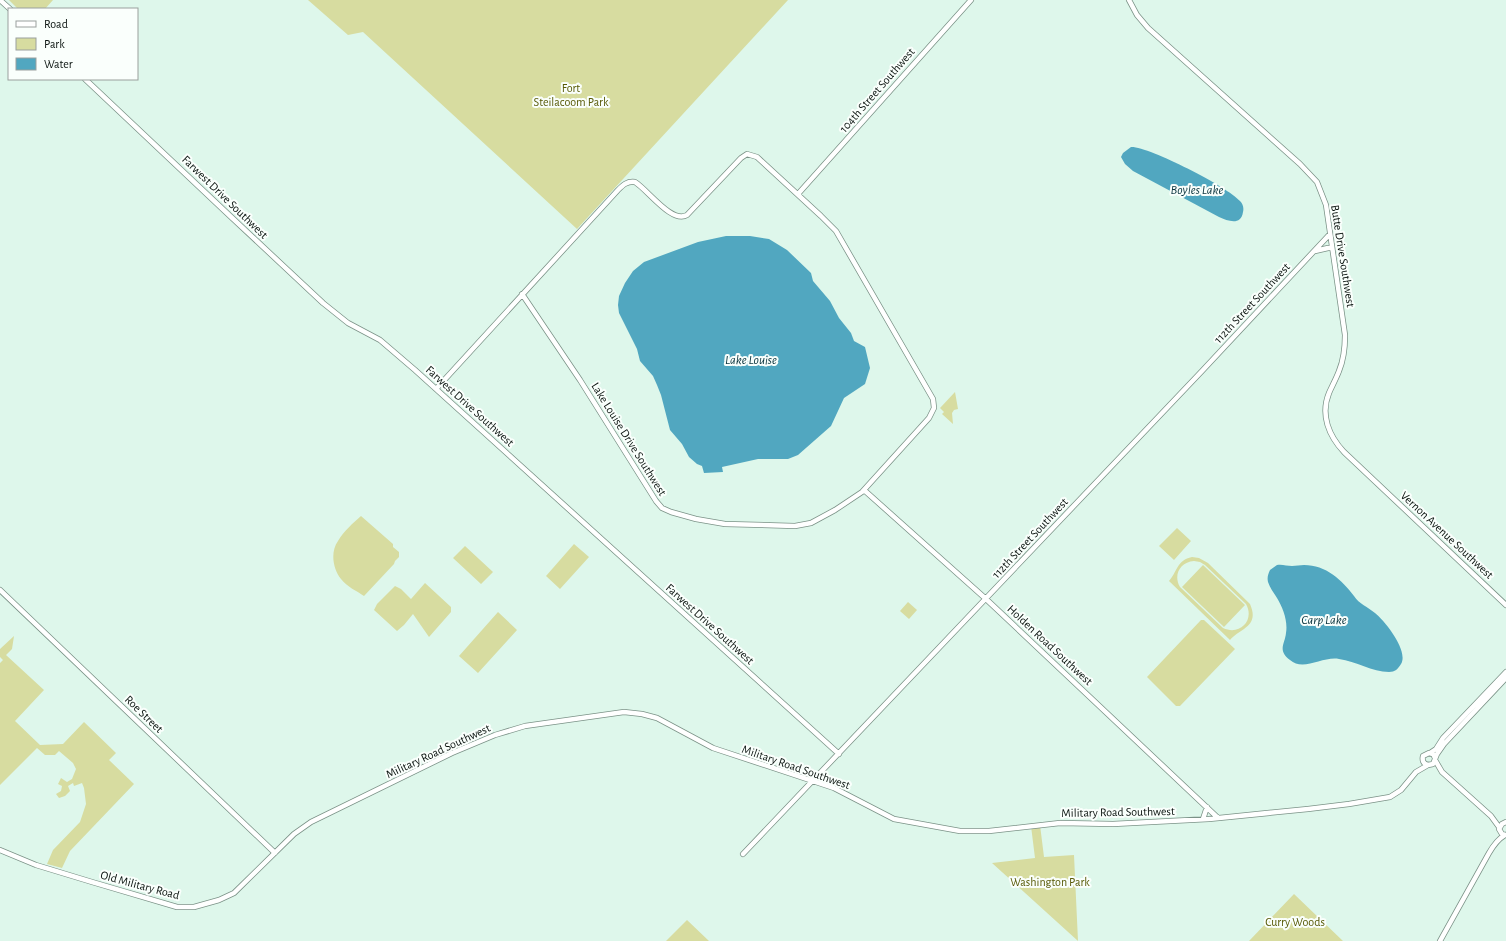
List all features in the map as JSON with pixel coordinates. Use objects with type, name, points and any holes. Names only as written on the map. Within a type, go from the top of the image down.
[{"type":"street","points":[[0,0],[9,8]]},
{"type":"street","name":"104th Street Southwest","points":[[798,194],[971,0]]},
{"type":"street","name":"Butte Drive Southwest","points":[[1129,0],[1137,15],[1148,28],[1300,164],[1314,178],[1321,191],[1326,205],[1345,335],[1344,352],[1341,365],[1327,400],[1325,410],[1326,423],[1336,444],[1391,496]]},
{"type":"street","name":"Farwest Drive Southwest","points":[[86,80],[324,303],[348,322],[380,340],[436,389],[839,754]]},
{"type":"street","name":"Lake Louise Drive Southwest","points":[[746,155],[757,157],[798,194],[836,231],[934,402],[934,408],[929,418],[864,490],[816,521],[799,525],[728,524],[696,519],[665,510],[656,501],[580,380],[522,294],[623,185],[630,182],[635,182],[673,215],[683,217],[687,215],[741,158],[746,155]]},
{"type":"street","name":"112th Street Southwest","points":[[742,854],[986,599],[1330,234]]},
{"type":"street","points":[[1314,252],[1332,248]]},
{"type":"street","points":[[436,389],[522,294]]},
{"type":"street","name":"Holden Road Southwest","points":[[864,490],[986,599],[1218,818]]},
{"type":"street","name":"Vernon Avenue Southwest","points":[[1391,496],[1506,605]]},
{"type":"street","name":"Roe Street","points":[[0,590],[275,853]]},
{"type":"street","points":[[1416,772],[1425,754],[1436,750],[1443,738],[1506,672]]},
{"type":"street","points":[[1416,772],[1433,764],[1444,744],[1506,678]]},
{"type":"street","name":"Military Road Southwest","points":[[363,796],[465,747],[504,732],[525,726],[624,712],[658,718],[713,748],[834,788],[894,819],[960,831],[989,831],[1056,823],[1113,824],[1203,819],[1308,809],[1383,799],[1397,793],[1416,772]]},
{"type":"street","points":[[1430,753],[1433,754],[1442,772]]},
{"type":"street","points":[[1422,760],[1424,764],[1442,772],[1491,816],[1504,823],[1499,829],[1495,844]]},
{"type":"street","name":"Old Military Road","points":[[0,850],[36,865],[58,872],[177,906],[186,907],[215,901],[234,893],[302,828],[363,796]]},
{"type":"street","points":[[1203,819],[1207,807]]},
{"type":"street","points":[[1491,816],[1502,834],[1506,835]]},
{"type":"street","points":[[1440,941],[1481,865],[1495,844],[1501,837],[1506,835]]},
{"type":"green space","points":[[9,0],[53,0],[46,8],[17,8]]},
{"type":"green space","name":"Fort Steilacoom Park","points":[[308,0],[788,0],[577,229],[363,32],[348,35]]},
{"type":"green space","points":[[955,392],[958,409],[954,410],[952,413],[953,424],[942,414],[944,412],[940,408]]},
{"type":"green space","points":[[361,516],[393,544],[393,547],[399,552],[399,557],[394,564],[364,596],[343,582],[334,565],[333,555],[338,541],[352,524]]},
{"type":"green space","points":[[1177,528],[1191,541],[1174,560],[1159,546]]},
{"type":"green space","points":[[574,544],[589,557],[560,589],[546,576]]},
{"type":"green space","points":[[465,546],[493,572],[481,584],[453,558]]},
{"type":"green space","points":[[1192,557],[1199,558],[1208,563],[1250,604],[1252,612],[1251,622],[1230,640],[1169,581],[1180,564]],"holes":[[[1189,562],[1200,562],[1246,604],[1249,616],[1247,621],[1240,628],[1235,630],[1223,628],[1180,587],[1177,578],[1179,570]]]},
{"type":"green space","points":[[1203,565],[1245,605],[1224,627],[1182,587]]},
{"type":"green space","points":[[425,583],[451,607],[451,612],[429,637],[413,614],[397,631],[374,610],[377,604],[395,586],[401,589],[411,599]]},
{"type":"green space","points":[[908,602],[917,610],[909,619],[900,611]]},
{"type":"green space","points":[[498,612],[517,630],[478,673],[459,656]]},
{"type":"green space","points":[[1201,620],[1204,620],[1235,649],[1180,706],[1176,706],[1147,677]]},
{"type":"green space","points":[[14,636],[12,649],[6,655],[44,690],[15,721],[40,745],[63,744],[84,722],[116,753],[109,760],[134,784],[70,851],[62,868],[47,864],[53,850],[80,822],[86,804],[82,783],[74,786],[73,783],[68,786],[70,791],[65,796],[59,798],[56,794],[61,791],[62,786],[58,784],[61,778],[67,782],[72,779],[76,769],[73,763],[59,751],[55,755],[45,755],[37,748],[0,785],[0,663],[3,660],[0,657],[0,649]]},
{"type":"green space","name":"Washington Park","points":[[1040,825],[1044,857],[1074,855],[1078,941],[992,863],[1035,858],[1031,826]]},
{"type":"green space","name":"Curry Woods","points":[[1294,894],[1343,941],[1249,941]]},
{"type":"green space","points":[[687,920],[709,941],[666,941]]},
{"type":"water","name":"Boyles Lake","points":[[1131,147],[1140,148],[1154,153],[1205,177],[1241,202],[1243,205],[1242,216],[1237,221],[1223,219],[1133,171],[1125,164],[1121,157],[1123,153]]},
{"type":"water","name":"Lake Louise","points":[[726,236],[750,236],[769,239],[787,250],[811,273],[813,281],[830,301],[839,318],[851,333],[854,341],[865,347],[870,368],[865,384],[844,398],[831,426],[798,455],[788,459],[758,459],[722,467],[723,472],[704,473],[702,466],[697,464],[689,457],[682,444],[670,430],[657,385],[653,376],[640,361],[637,349],[619,313],[618,305],[619,296],[625,283],[633,271],[644,262],[698,242]]},
{"type":"water","name":"Carp Lake","points":[[1277,565],[1312,566],[1333,574],[1339,579],[1358,601],[1375,613],[1390,629],[1402,652],[1403,658],[1399,667],[1395,671],[1383,672],[1339,659],[1307,664],[1295,663],[1290,660],[1283,650],[1286,628],[1284,615],[1268,580],[1270,570]]}]
